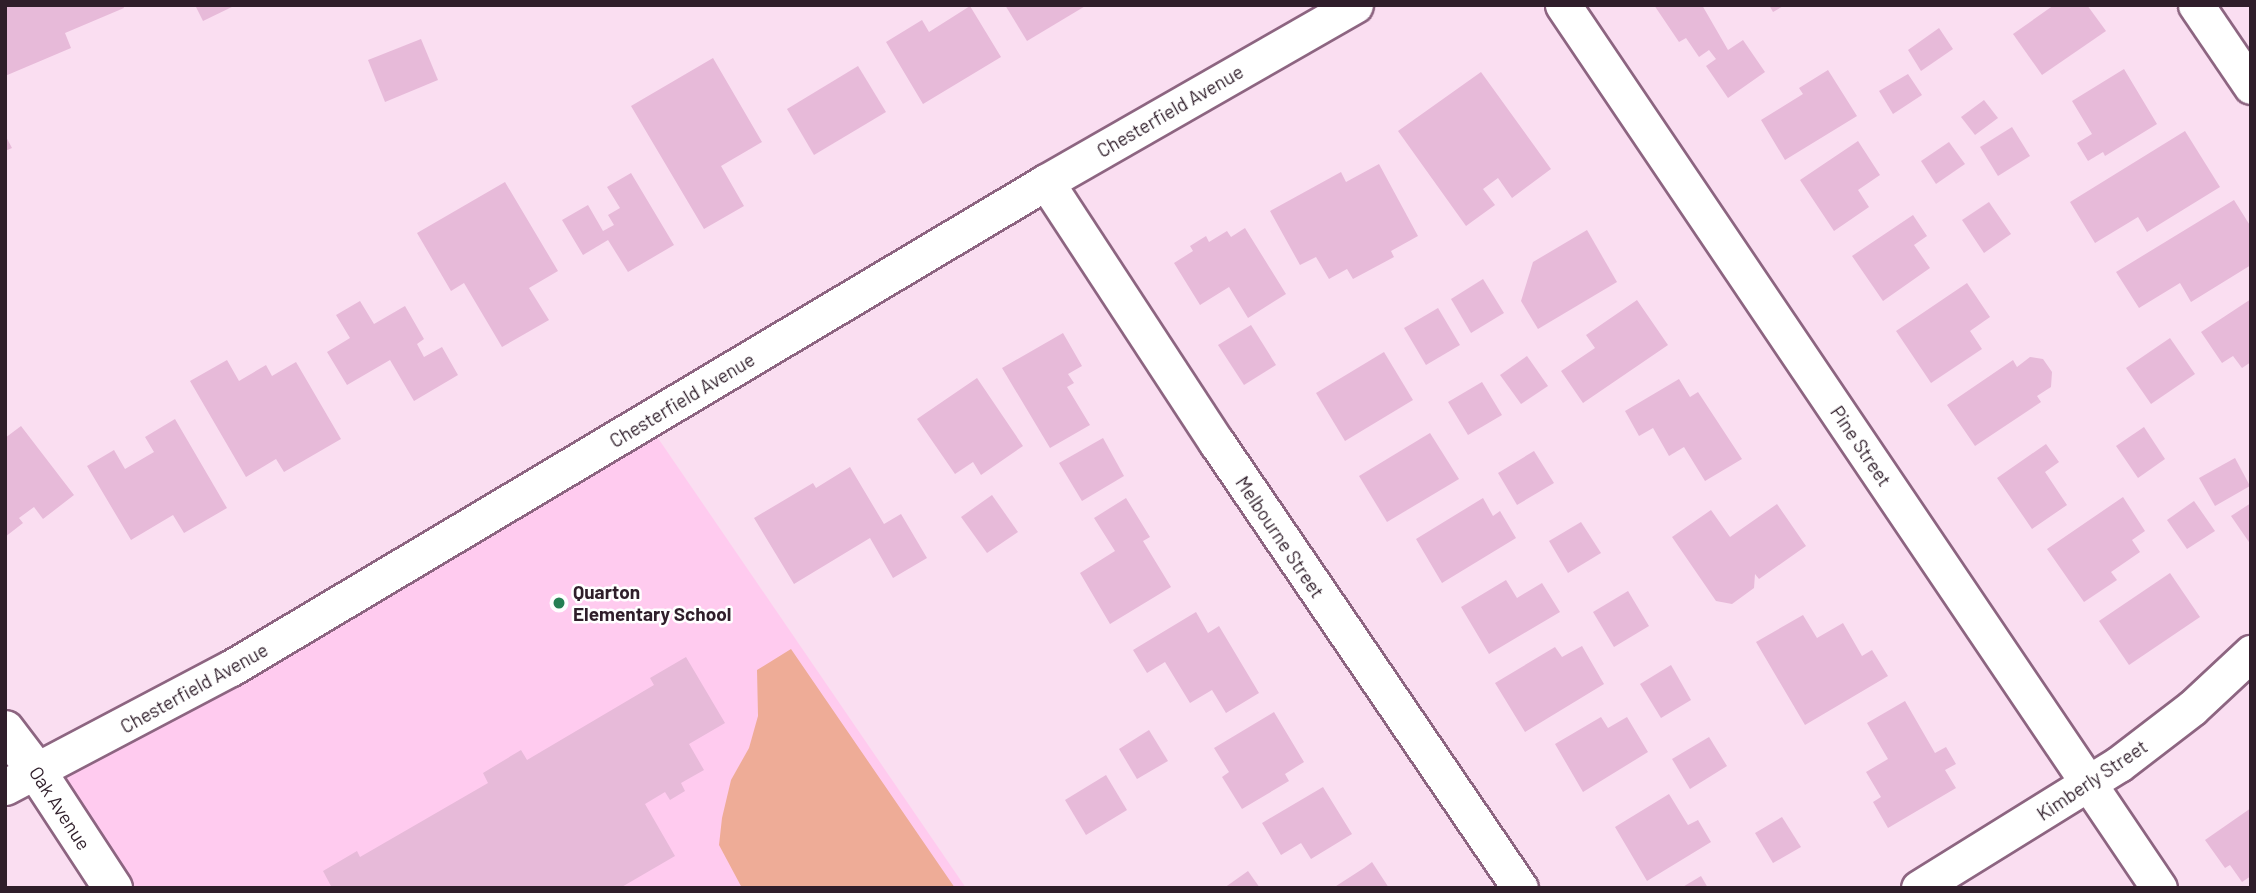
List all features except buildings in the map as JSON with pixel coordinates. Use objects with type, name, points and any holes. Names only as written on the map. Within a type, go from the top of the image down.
[{"type":"street","name":"Chesterfield Avenue","points":[[21,779],[231,668],[1046,181],[1355,5]]},
{"type":"street","name":"Pine Street","points":[[1563,5],[2159,888]]},
{"type":"street","points":[[2196,5],[2251,86]]},
{"type":"street","name":"Melbourne Street","points":[[1046,181],[1232,465],[1520,888]]},
{"type":"street","name":"Kimberly Street","points":[[1920,888],[2089,785],[2157,737],[2251,653]]},
{"type":"street","name":"Oak Avenue","points":[[5,730],[21,779],[113,888]]},
{"type":"shaded area","name":"Quarton Elementary School","points":[[649,425],[966,888],[115,888],[44,781]]},
{"type":"shaded area","points":[[791,649],[955,888],[742,888],[719,845],[722,818],[731,780],[749,748],[758,716],[757,670]]},
{"type":"place","name":"Quarton Elementary School","points":[[559,603]]}]
